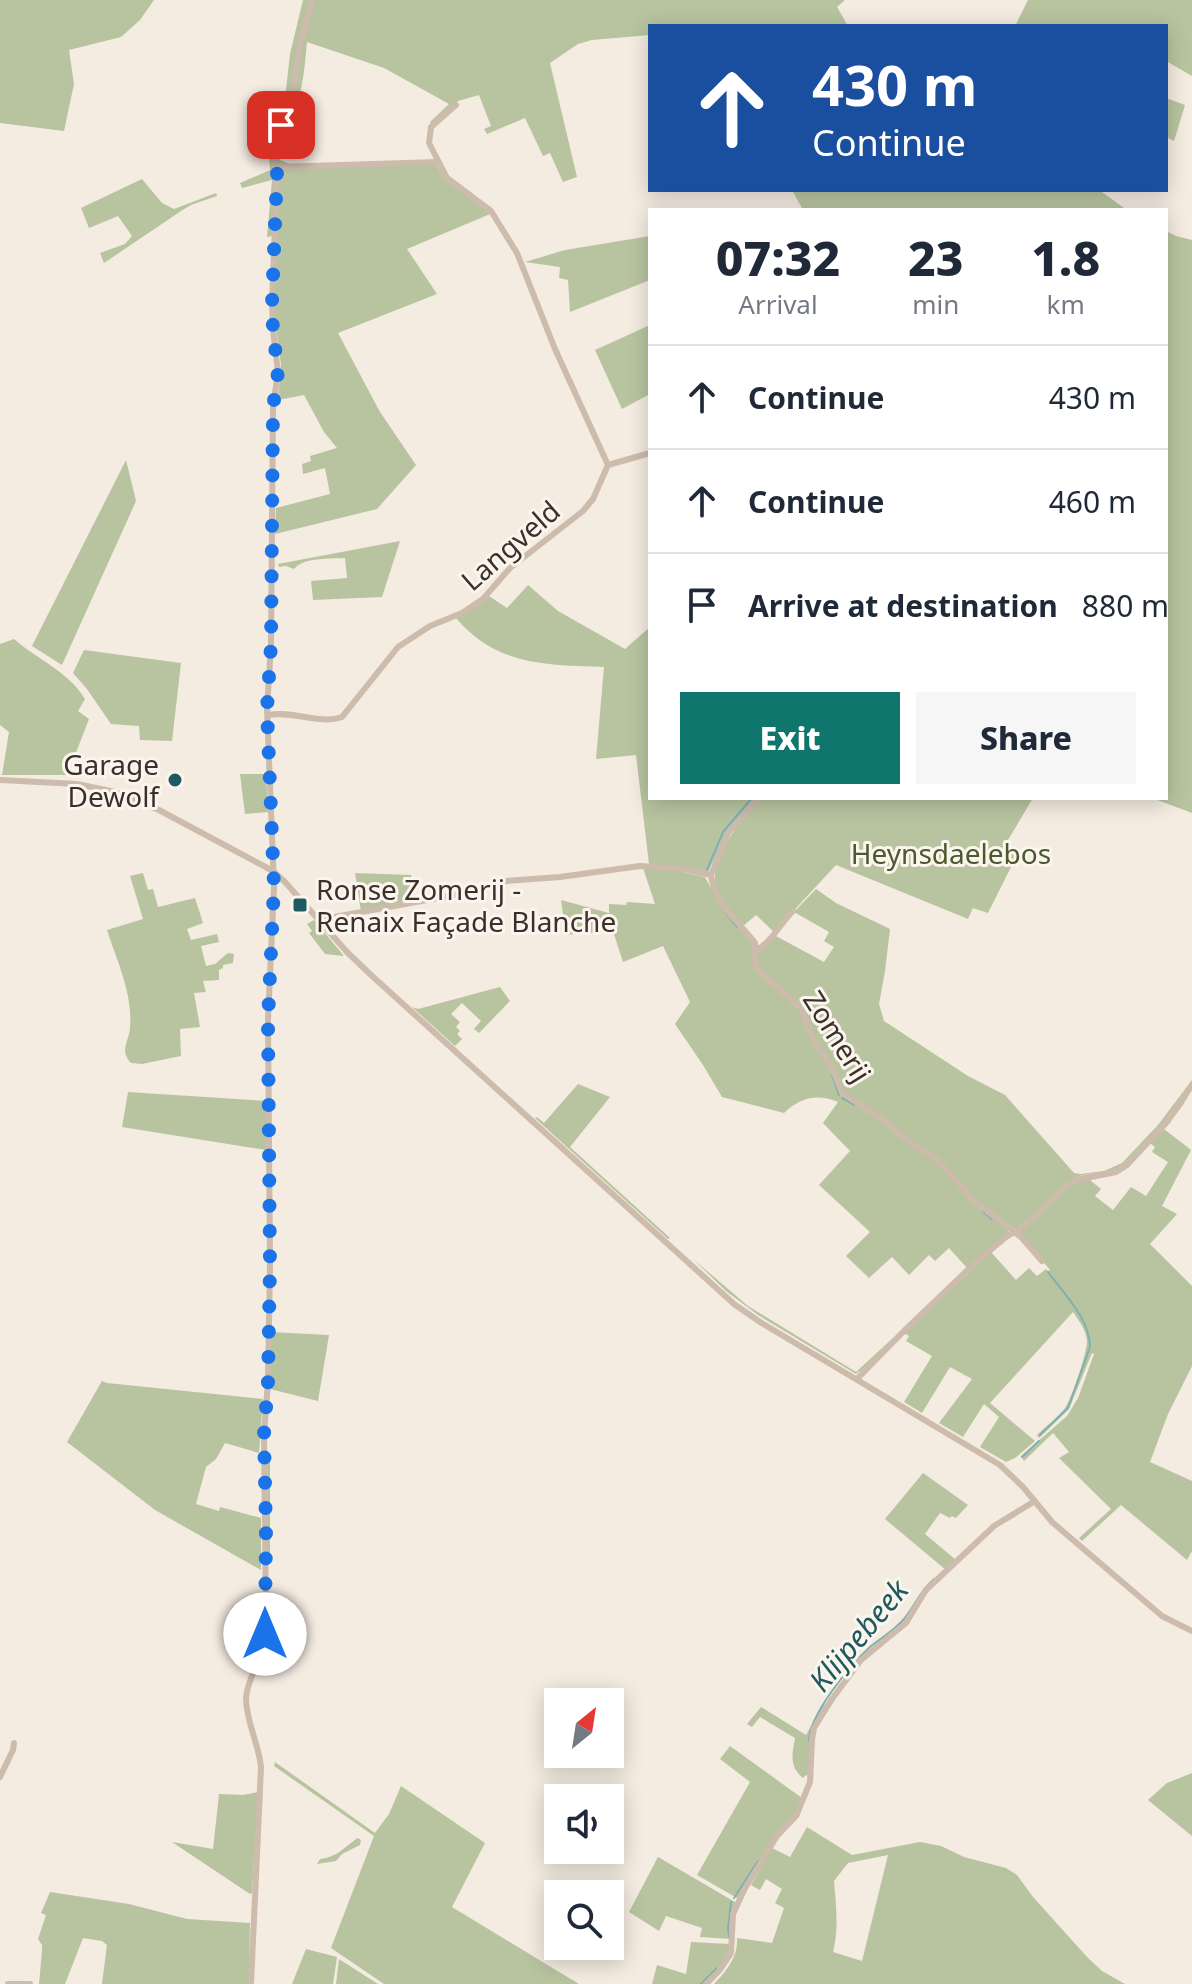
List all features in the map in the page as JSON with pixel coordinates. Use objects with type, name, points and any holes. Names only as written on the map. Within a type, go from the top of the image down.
[{"type":"street","points":[[251,1984],[261,1767],[246,1700],[265,1634],[264,1434],[270,1264],[268,1020],[274,886],[267,709],[271,645],[273,407],[278,372],[272,303],[277,167],[273,153],[274,141],[291,102],[301,37],[312,0]]},
{"type":"street","points":[[456,105],[431,127],[429,143],[438,162],[449,180],[491,211],[514,247],[555,349],[608,465],[648,454]]},
{"type":"street","points":[[277,167],[438,162]]},
{"type":"street","name":"Langveld","points":[[269,715],[288,714],[329,720],[342,717],[398,647],[430,626],[462,613],[483,599],[510,568],[583,511],[593,498],[608,465]]},
{"type":"street","points":[[0,780],[77,784],[115,792],[159,810],[273,871],[371,975],[708,1282],[760,1322],[994,1461],[1013,1476],[1052,1522],[1162,1616],[1192,1631]]},
{"type":"street","points":[[318,920],[465,893],[506,881],[640,866],[685,869],[711,875],[728,833],[757,800]]},
{"type":"street","name":"Zomerij","points":[[711,875],[720,900],[755,943],[758,969],[791,997],[804,1013],[813,1040],[830,1063],[844,1095],[878,1115],[912,1144],[935,1157],[979,1205],[1014,1232],[1042,1261]]},
{"type":"street","points":[[756,950],[764,946],[793,911]]},
{"type":"street","points":[[857,1379],[975,1263],[1023,1227],[1058,1193],[1081,1178],[1116,1172],[1127,1165],[1180,1105],[1192,1085]]},
{"type":"street","points":[[706,1984],[731,1953],[733,1914],[744,1890],[777,1836],[796,1816],[810,1782],[814,1728],[832,1699],[861,1660],[906,1623],[926,1590],[994,1526],[1035,1501]]},
{"type":"street","points":[[0,1777],[14,1743]]},
{"type":"street","points":[[8,1984],[30,1984]]},
{"type":"green space","points":[[0,0],[154,0],[140,20],[121,37],[69,50],[74,84],[64,131],[0,123]]},
{"type":"green space","points":[[303,0],[845,0],[837,7],[847,24],[648,24],[648,35],[578,44],[550,63],[577,177],[563,182],[550,153],[543,156],[525,118],[487,134],[484,129],[491,126],[479,95],[458,101],[432,124],[430,122],[449,104],[384,68],[307,42],[300,93],[283,137],[280,160],[290,164],[436,164],[445,179],[490,214],[407,249],[437,294],[338,333],[380,412],[416,465],[377,509],[275,534],[276,508],[330,494],[325,468],[303,474],[302,464],[311,461],[310,456],[337,448],[324,432],[304,395],[278,400],[281,364],[274,315],[276,235],[267,237],[272,180],[242,188],[240,183],[270,170],[270,130],[286,90],[290,54]]},
{"type":"green space","points":[[1028,0],[1192,0],[1192,76],[1168,62],[1168,24],[1016,24]]},
{"type":"green space","points":[[1168,99],[1185,105],[1174,141],[1168,138]]},
{"type":"green space","points":[[142,179],[162,203],[174,209],[216,193],[217,196],[191,205],[104,263],[100,253],[125,244],[132,236],[118,216],[89,228],[81,208]]},
{"type":"green space","points":[[793,192],[1102,192],[1124,208],[802,208]]},
{"type":"green space","points":[[1168,232],[1192,240],[1192,813],[1157,800],[1168,800]]},
{"type":"green space","points":[[648,236],[648,281],[570,312],[568,280],[559,278],[560,267],[525,262],[565,250]]},
{"type":"green space","points":[[648,326],[648,395],[622,409],[595,350]]},
{"type":"green space","points":[[126,460],[136,501],[62,665],[32,646]]},
{"type":"green space","points":[[400,541],[382,597],[313,600],[311,581],[347,578],[345,558],[311,561],[294,569],[279,567],[278,564]]},
{"type":"green space","points":[[528,585],[558,611],[625,649],[648,629],[648,800],[754,800],[727,832],[708,872],[649,864],[636,755],[596,759],[604,667],[523,660],[488,646],[456,618],[489,596],[507,608]]},
{"type":"green space","points":[[14,639],[61,673],[85,699],[78,711],[89,719],[75,755],[71,756],[66,775],[2,775],[9,732],[0,725],[0,644]]},
{"type":"green space","points":[[84,650],[181,663],[172,741],[140,740],[139,726],[111,724],[73,673]]},
{"type":"green space","points":[[240,774],[266,774],[268,812],[245,814]]},
{"type":"green space","name":"Heynsdaelebos","points":[[759,800],[1032,800],[1005,845],[1018,853],[988,913],[973,908],[968,919],[836,865],[774,932],[756,915],[742,927],[717,891],[715,878],[721,853]]},
{"type":"green space","points":[[643,868],[705,877],[754,946],[753,962],[795,1003],[838,1089],[932,1156],[959,1186],[1008,1229],[1008,1233],[968,1269],[949,1248],[935,1261],[929,1255],[909,1275],[892,1257],[869,1278],[846,1256],[870,1232],[819,1185],[850,1151],[823,1123],[838,1102],[809,1098],[784,1113],[722,1097],[675,1024],[690,1002],[663,946],[623,962],[613,931],[566,935],[561,900],[609,913],[609,904],[655,904]]},
{"type":"green space","points":[[143,873],[148,890],[153,889],[158,907],[195,898],[203,923],[187,929],[191,940],[217,934],[219,942],[201,946],[206,966],[215,964],[228,953],[234,954],[233,963],[223,965],[219,970],[219,980],[203,981],[206,992],[194,993],[200,1027],[180,1029],[181,1056],[142,1064],[131,1063],[127,1059],[129,1003],[107,930],[143,919],[130,876]]},
{"type":"green space","points":[[355,873],[411,875],[416,901],[361,911]]},
{"type":"green space","points":[[816,889],[836,903],[890,929],[879,1004],[884,1021],[968,1076],[1005,1095],[1074,1173],[1104,1171],[1122,1163],[1158,1125],[1192,1080],[1192,1083],[1169,1117],[1119,1169],[1079,1176],[1016,1229],[1013,1228],[978,1202],[943,1163],[847,1096],[814,1039],[808,1020],[757,965],[757,954],[774,935],[824,962],[834,947],[824,941],[829,932],[794,912]]},
{"type":"green space","points":[[314,920],[344,956],[325,954],[309,933],[312,931],[307,924]]},
{"type":"green space","points":[[500,987],[510,1001],[479,1033],[474,1029],[481,1021],[462,1003],[451,1014],[460,1022],[456,1027],[462,1039],[455,1046],[412,1007],[418,1009]]},
{"type":"green space","points":[[578,1084],[610,1097],[570,1147],[670,1238],[535,1118],[544,1123]]},
{"type":"green space","points":[[1192,1087],[1184,1104],[1164,1129],[1191,1150],[1162,1206],[1177,1214],[1150,1244],[1192,1286],[1192,1366],[1168,1414],[1150,1462],[1192,1481],[1192,1551],[1187,1560],[1121,1505],[1082,1541],[1079,1538],[1111,1509],[1059,1458],[1069,1452],[1053,1433],[1024,1461],[1021,1456],[1067,1416],[1078,1398],[1094,1354],[1069,1409],[1039,1438],[1037,1435],[1068,1403],[1085,1355],[1086,1337],[1073,1312],[990,1403],[1035,1441],[1006,1462],[980,1447],[999,1417],[984,1404],[963,1437],[939,1423],[972,1379],[950,1367],[922,1413],[904,1402],[932,1356],[906,1341],[909,1336],[904,1333],[991,1252],[1016,1280],[1029,1268],[1037,1276],[1046,1269],[1050,1270],[1019,1233],[1072,1184],[1091,1178],[1101,1189],[1095,1196],[1113,1210],[1131,1187],[1146,1196],[1168,1162],[1152,1152],[1155,1147],[1150,1143]]},
{"type":"green space","points":[[128,1092],[266,1101],[266,1150],[122,1127]]},
{"type":"green space","points":[[693,1259],[748,1306],[856,1372],[906,1326],[856,1374],[758,1315],[726,1291]]},
{"type":"green space","points":[[270,1332],[329,1335],[318,1401],[270,1389]]},
{"type":"green space","points":[[102,1381],[263,1399],[259,1453],[225,1443],[216,1459],[206,1467],[196,1504],[261,1518],[261,1570],[155,1510],[67,1442]]},
{"type":"green space","points":[[270,1460],[270,1555],[268,1555],[267,1461]]},
{"type":"green space","points":[[923,1473],[968,1505],[956,1518],[940,1513],[925,1534],[956,1560],[946,1570],[885,1519]]},
{"type":"green space","points":[[823,1704],[826,1705],[813,1725],[809,1776],[803,1778],[794,1765],[795,1738],[760,1717],[752,1727],[747,1724],[761,1707],[806,1735]]},
{"type":"green space","points":[[730,1746],[802,1798],[794,1816],[778,1833],[737,1898],[697,1875],[750,1782],[720,1759]]},
{"type":"green space","points":[[275,1762],[375,1833],[389,1814],[401,1786],[485,1843],[452,1907],[579,1984],[384,1984],[331,1948],[374,1836],[274,1766]]},
{"type":"green space","points":[[1192,1773],[1192,1836],[1148,1800],[1167,1783]]},
{"type":"green space","points":[[258,1792],[250,1894],[172,1842],[213,1849],[219,1794]]},
{"type":"green space","points":[[807,1827],[852,1855],[920,1842],[1006,1868],[1017,1875],[1088,1958],[1102,1971],[1125,1984],[714,1984],[734,1957],[737,1938],[772,1943],[784,1908],[775,1903],[782,1889],[766,1879],[760,1890],[751,1885],[772,1848],[790,1857]],"holes":[[[888,1855],[862,1961],[833,1952],[836,1926],[834,1881],[848,1863]]]},
{"type":"green space","points":[[358,1838],[360,1845],[342,1854],[336,1861],[317,1864],[320,1859],[337,1854]]},
{"type":"green space","points":[[658,1857],[735,1902],[731,1939],[700,1937],[702,1928],[666,1916],[659,1931],[629,1912]]},
{"type":"green space","points":[[50,1892],[129,1904],[187,1919],[250,1923],[249,1984],[102,1984],[107,1945],[102,1941],[83,1938],[65,1984],[39,1984],[42,1945],[38,1939],[46,1915],[41,1913]]},
{"type":"green space","points":[[691,1942],[731,1944],[720,1966],[703,1984],[652,1984],[657,1965],[686,1974]]},
{"type":"green space","points":[[306,1949],[337,1957],[333,1984],[292,1984]]},
{"type":"green space","points":[[339,1959],[378,1984],[336,1984]]},
{"type":"waterway","points":[[707,870],[723,832],[750,800]]},
{"type":"waterway","name":"Klijpebeek","points":[[726,913],[737,927]]},
{"type":"waterway","name":"Klijpebeek","points":[[832,1075],[839,1095]]},
{"type":"waterway","name":"Klijpebeek","points":[[842,1098],[855,1105]]},
{"type":"waterway","name":"Klijpebeek","points":[[982,1211],[992,1219]]},
{"type":"waterway","name":"Klijpebeek","points":[[1040,1435],[1068,1408],[1090,1347],[1081,1317],[1048,1272]]},
{"type":"waterway","name":"Klijpebeek","points":[[1022,1457],[1039,1441]]},
{"type":"waterway","name":"Klijpebeek","points":[[809,1741],[816,1718],[842,1678],[870,1647],[900,1623],[934,1579]]},
{"type":"waterway","name":"Klijpebeek","points":[[734,1898],[758,1861]]},
{"type":"waterway","name":"Klijpebeek","points":[[729,1937],[731,1902]]},
{"type":"waterway","name":"Klijpebeek","points":[[701,1984],[717,1968]]},
{"type":"place","name":"Garage Dewolf","points":[[175,780]]},
{"type":"place","name":"Ronse Zomerij - Renaix Façade Blanche","points":[[300,905]]},
{"type":"route","points":[[265,1634],[264,1434],[270,1264],[268,1020],[274,886],[267,709],[271,645],[273,407],[278,372],[273,330],[277,173],[273,149],[281,125]]}]
